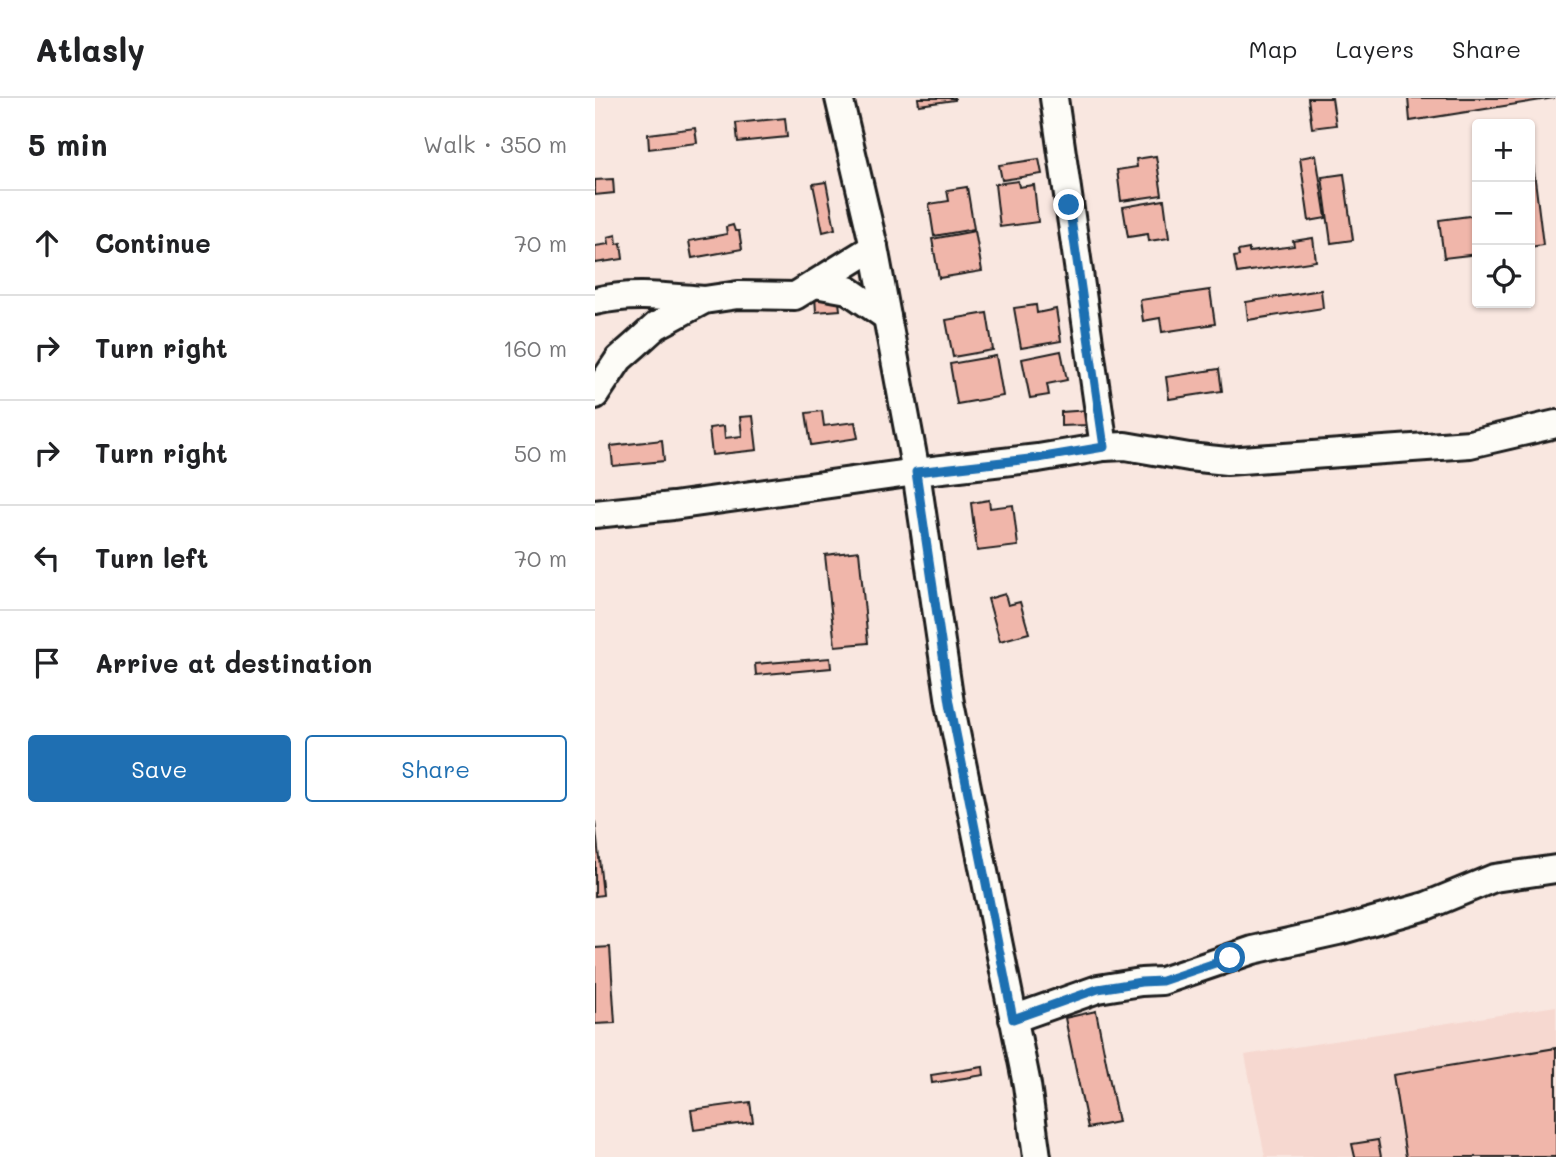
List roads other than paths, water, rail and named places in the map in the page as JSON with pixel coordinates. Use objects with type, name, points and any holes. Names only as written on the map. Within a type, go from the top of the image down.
[{"type":"street","points":[[839,98],[874,247],[916,472],[950,703],[1027,1085],[1037,1157]]},
{"type":"street","points":[[1053,98],[1104,447]]},
{"type":"street","points":[[595,301],[620,296],[704,300],[738,295],[795,296],[874,247]]},
{"type":"street","points":[[815,284],[848,290],[887,317]]},
{"type":"street","points":[[595,395],[619,359],[656,326],[704,300]]},
{"type":"street","points":[[595,514],[1038,458],[1104,447],[1125,446],[1227,461],[1470,444],[1556,424]]},
{"type":"street","points":[[1013,1019],[1098,989],[1162,981],[1253,950],[1338,931],[1426,906],[1494,878],[1556,869]]}]
